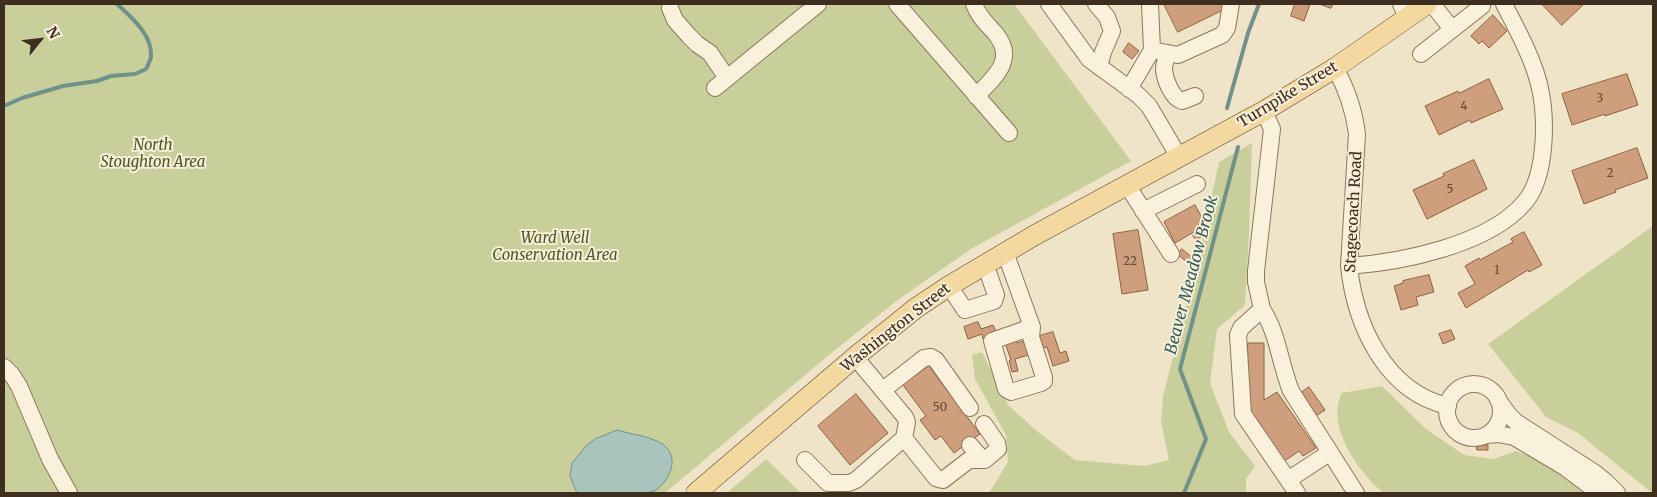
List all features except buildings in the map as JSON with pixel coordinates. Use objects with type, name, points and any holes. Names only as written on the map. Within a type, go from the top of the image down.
[{"type":"main road","name":"Turnpike Street","points":[[1134,181],[1264,111],[1334,68],[1404,11],[1427,4]]},
{"type":"main road","name":"Washington Street","points":[[696,493],[855,357],[916,308],[1005,252],[1134,181]]},
{"type":"street","points":[[670,8],[675,20],[689,36],[710,53],[721,83],[818,4]]},
{"type":"street","points":[[897,4],[1009,133]]},
{"type":"street","points":[[974,4],[980,16],[999,39],[1005,55],[1004,63],[996,76],[976,96]]},
{"type":"street","points":[[1049,4],[1085,54],[1099,68],[1149,106],[1179,157]]},
{"type":"street","points":[[1096,4],[1108,17],[1112,31],[1099,68]]},
{"type":"street","points":[[1150,4],[1167,82],[1176,98],[1182,101],[1195,96]]},
{"type":"street","points":[[1159,52],[1180,55],[1224,33],[1227,28],[1231,4]]},
{"type":"street","points":[[1432,4],[1452,29]]},
{"type":"street","points":[[1349,266],[1410,256],[1456,244],[1496,227],[1526,201],[1540,164],[1545,136],[1544,108],[1531,58],[1504,4]]},
{"type":"street","points":[[1421,54],[1482,6]]},
{"type":"street","points":[[1129,89],[1159,52]]},
{"type":"street","name":"Stagecoach Road","points":[[1334,68],[1344,84],[1350,100],[1357,134],[1349,266],[1351,286],[1360,318],[1368,336],[1393,374],[1418,395],[1433,403],[1448,406]]},
{"type":"street","points":[[1264,111],[1272,129],[1256,271],[1256,282],[1262,309],[1274,335],[1284,374],[1291,391],[1356,493]]},
{"type":"street","points":[[1134,181],[1143,211],[1171,254]]},
{"type":"street","points":[[1143,211],[1197,184]]},
{"type":"street","points":[[1005,252],[1032,327]]},
{"type":"street","points":[[949,286],[965,310],[994,301],[996,295],[985,264]]},
{"type":"street","points":[[1262,309],[1241,328],[1238,335],[1243,414],[1293,486],[1329,453]]},
{"type":"street","points":[[805,460],[828,483],[853,482],[904,438],[907,420],[855,357]]},
{"type":"street","points":[[882,390],[924,358],[931,357],[936,360],[970,408]]},
{"type":"street","points":[[4,367],[19,386],[50,459],[69,493]]},
{"type":"street","points":[[1599,493],[1566,468],[1514,437],[1504,434],[1474,438],[1458,432],[1448,418],[1449,401],[1455,392],[1470,384],[1486,387],[1516,422],[1595,472],[1617,493]]},
{"type":"street","points":[[1486,435],[1494,428],[1499,419],[1498,399]]},
{"type":"street","points":[[904,438],[938,479],[946,478],[969,460],[988,458],[998,448],[997,443],[984,424]]},
{"type":"street","points":[[970,445],[982,460]]},
{"type":"green space","name":"Ward Well Conservation Area","points":[[4,4],[1014,4],[1131,161],[971,249],[899,299],[830,354],[665,493],[4,493]]},
{"type":"green space","points":[[1252,143],[1245,305],[1217,329],[1210,383],[1229,432],[1255,466],[1246,479],[1246,493],[989,493],[1008,462],[1006,435],[975,379],[972,355],[982,352],[1008,405],[1038,432],[1075,460],[1144,466],[1169,460],[1161,422],[1163,396],[1201,246],[1219,162]]},
{"type":"green space","points":[[1653,226],[1652,493],[1578,433],[1546,417],[1488,344]]},
{"type":"green space","points":[[1382,386],[1426,429],[1464,455],[1493,459],[1516,451],[1539,460],[1586,493],[1384,493],[1355,461],[1341,434],[1338,420],[1338,406],[1342,393]]},
{"type":"green space","points":[[766,459],[801,493],[727,493]]},
{"type":"water","points":[[618,430],[649,438],[666,447],[670,452],[672,466],[666,479],[662,485],[652,492],[577,493],[570,476],[572,463],[587,445],[595,439]]},
{"type":"waterway","points":[[4,106],[22,98],[63,86],[97,81],[111,76],[135,74],[146,69],[151,57],[151,49],[145,34],[117,4]]},
{"type":"waterway","name":"Beaver Meadow Brook","points":[[1227,108],[1248,33],[1259,4]]},
{"type":"waterway","name":"Beaver Meadow Brook","points":[[1184,493],[1206,439],[1180,369],[1238,147]]},
{"type":"park label","name":"North Stoughton Area","points":[[153,154]]}]
